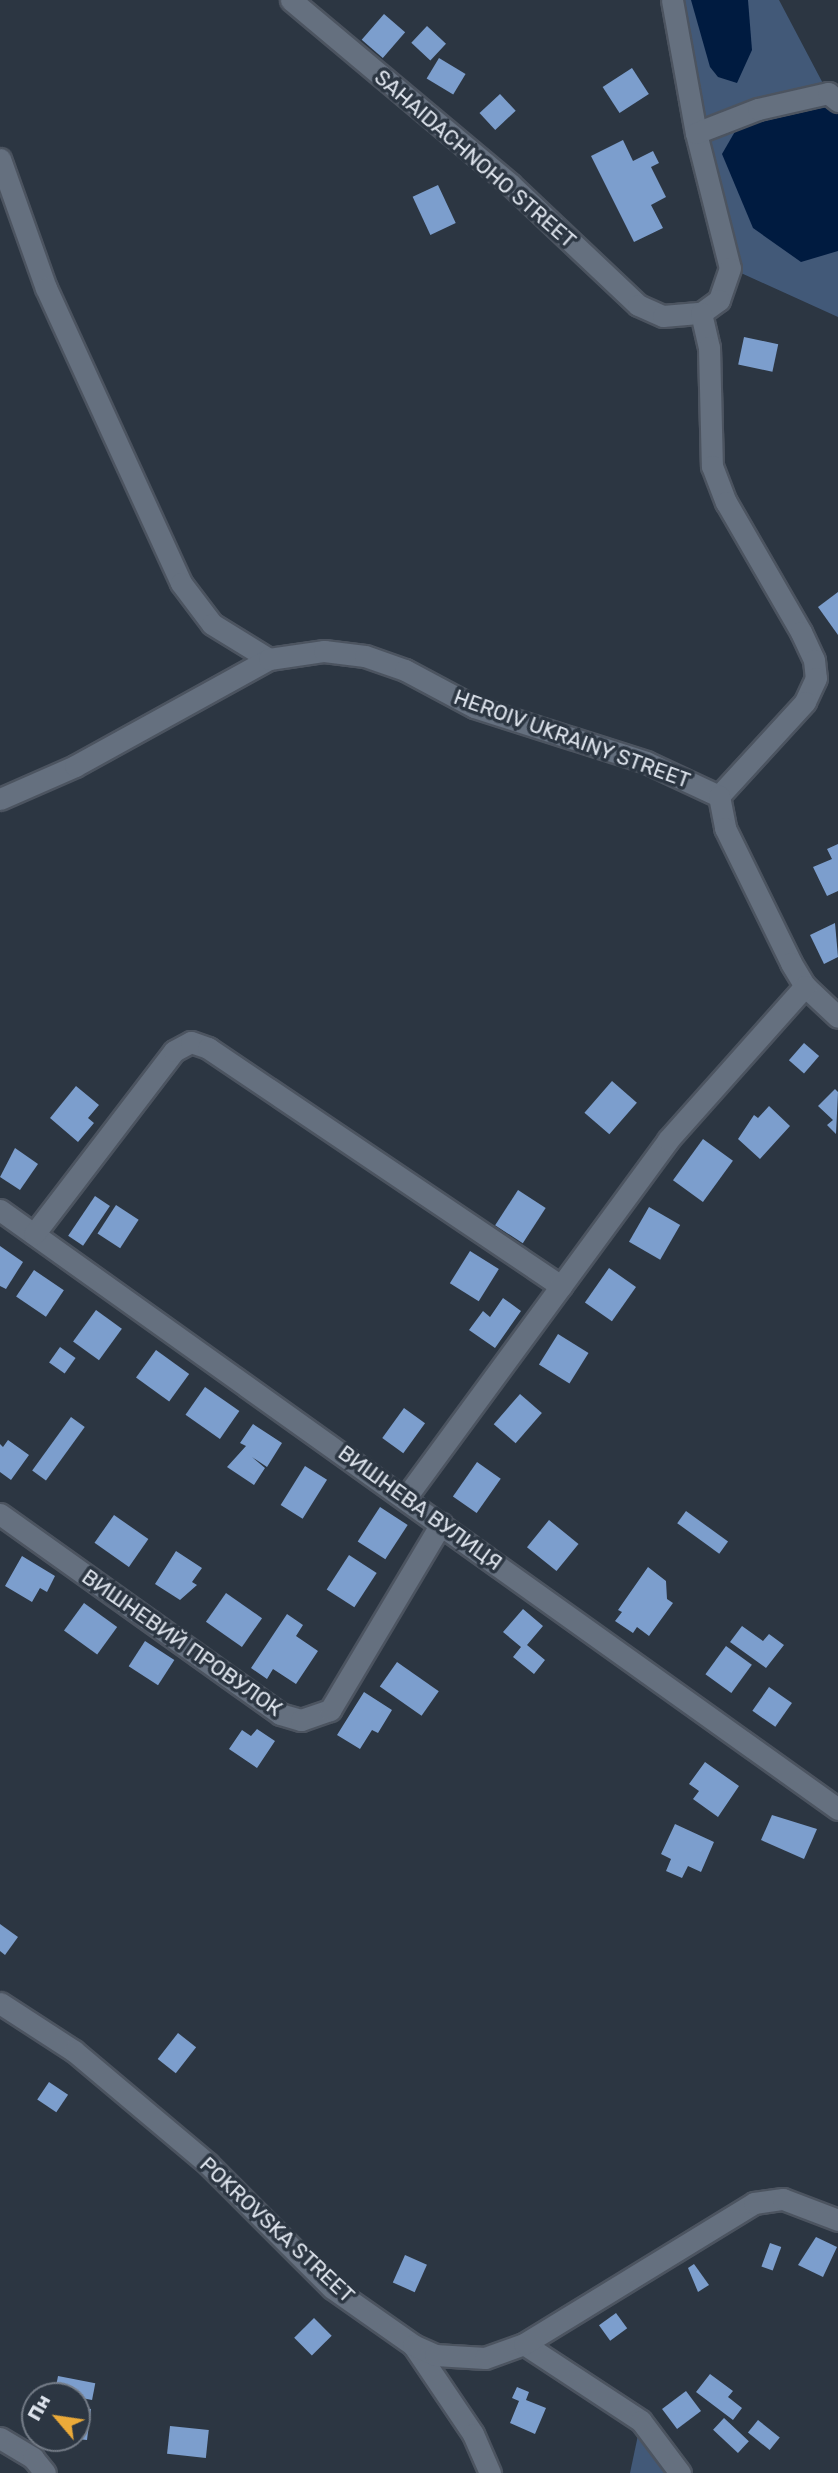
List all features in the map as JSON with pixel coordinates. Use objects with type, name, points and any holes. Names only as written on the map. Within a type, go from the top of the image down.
[{"type":"street","name":"SAHAIDACHNOHO STREET","points":[[291,0],[510,184],[638,304],[663,316],[701,313]]},
{"type":"street","points":[[672,0],[696,133],[730,268],[719,300],[701,313],[709,347],[710,450],[717,483],[801,632],[814,660],[816,678],[805,702],[719,796],[725,828],[805,986],[838,1017]]},
{"type":"street","points":[[696,133],[758,108],[828,93],[838,101]]},
{"type":"street","points":[[0,159],[46,288],[181,583],[212,624],[269,659]]},
{"type":"street","name":"HEROIV UKRAINY STREET","points":[[0,799],[53,778],[269,659],[324,651],[365,656],[405,670],[474,707],[646,762],[719,796]]},
{"type":"street","points":[[406,1497],[668,1140],[805,986]]},
{"type":"street","points":[[34,1234],[174,1051],[191,1042],[208,1048],[561,1286]]},
{"type":"street","name":"ВИШНЕВА ВУЛИЦЯ","points":[[0,1210],[406,1497],[838,1809]]},
{"type":"street","name":"ВИШНЕВИЙ ПРОВУЛОК","points":[[0,1514],[280,1714],[301,1720],[330,1710],[441,1524]]},
{"type":"street","name":"POKROVSKA STREET","points":[[0,2003],[74,2051],[208,2164],[332,2288],[413,2345],[459,2360],[485,2358],[524,2344],[754,2203],[783,2199],[838,2220]]},
{"type":"street","points":[[524,2344],[641,2421],[680,2473]]},
{"type":"street","points":[[413,2345],[473,2434],[490,2473]]},
{"type":"street","points":[[0,2438],[33,2458],[45,2473]]},
{"type":"shaded area","points":[[672,0],[779,0],[828,93],[838,101],[838,317],[730,268]]},
{"type":"shaded area","points":[[691,0],[748,0],[752,50],[737,83],[718,77],[710,67]]},
{"type":"shaded area","points":[[815,103],[838,109],[838,251],[801,262],[753,228],[722,154],[737,128]]},
{"type":"shaded area","points":[[641,2421],[680,2473],[630,2473]]},
{"type":"building","points":[[384,14],[405,32],[383,58],[362,40]]},
{"type":"building","points":[[427,26],[446,44],[430,61],[411,43]]},
{"type":"building","points":[[439,58],[466,74],[453,95],[427,79]]},
{"type":"building","points":[[632,68],[649,94],[620,113],[603,87]]},
{"type":"building","points":[[500,94],[516,111],[495,130],[480,113]]},
{"type":"building","points":[[623,140],[633,161],[653,151],[659,163],[651,167],[666,197],[651,205],[663,228],[634,242],[591,156]]},
{"type":"building","points":[[438,185],[456,223],[430,235],[413,197]]},
{"type":"building","points":[[744,337],[778,344],[772,372],[738,364]]},
{"type":"building","points":[[838,592],[838,635],[818,607]]},
{"type":"building","points":[[838,844],[838,891],[827,896],[813,867],[832,859],[827,849]]},
{"type":"building","points":[[835,923],[838,957],[824,964],[810,935]]},
{"type":"building","points":[[804,1043],[819,1056],[804,1073],[789,1060]]},
{"type":"building","points":[[612,1081],[637,1103],[609,1134],[584,1113]]},
{"type":"building","points":[[76,1086],[99,1105],[88,1118],[94,1123],[78,1142],[50,1118]]},
{"type":"building","points":[[835,1089],[838,1092],[836,1134],[827,1125],[833,1120],[818,1106]]},
{"type":"building","points":[[769,1106],[790,1126],[760,1159],[738,1139],[754,1115],[758,1118]]},
{"type":"building","points":[[703,1139],[733,1161],[703,1202],[673,1180]]},
{"type":"building","points":[[15,1148],[38,1164],[20,1190],[0,1177]]},
{"type":"building","points":[[518,1190],[546,1208],[523,1243],[495,1225]]},
{"type":"building","points":[[95,1196],[110,1206],[83,1246],[68,1236]]},
{"type":"building","points":[[116,1205],[139,1220],[120,1248],[97,1234]]},
{"type":"building","points":[[649,1207],[680,1225],[660,1260],[629,1242]]},
{"type":"building","points":[[0,1246],[23,1262],[6,1289],[0,1286]]},
{"type":"building","points":[[470,1251],[499,1269],[479,1301],[450,1283]]},
{"type":"building","points":[[609,1268],[636,1287],[612,1321],[585,1302]]},
{"type":"building","points":[[34,1270],[64,1290],[46,1317],[16,1297]]},
{"type":"building","points":[[503,1298],[521,1311],[495,1348],[469,1330],[483,1311],[490,1317]]},
{"type":"building","points":[[96,1310],[122,1329],[99,1360],[73,1342]]},
{"type":"building","points":[[558,1334],[589,1353],[569,1384],[539,1365]]},
{"type":"building","points":[[60,1347],[76,1358],[65,1373],[49,1363]]},
{"type":"building","points":[[156,1350],[189,1374],[169,1402],[136,1378]]},
{"type":"building","points":[[205,1387],[239,1411],[220,1439],[185,1415]]},
{"type":"building","points":[[520,1394],[542,1413],[516,1443],[494,1424]]},
{"type":"building","points":[[404,1408],[425,1423],[403,1453],[382,1438]]},
{"type":"building","points":[[71,1417],[85,1427],[46,1480],[32,1470]]},
{"type":"building","points":[[253,1424],[282,1443],[267,1467],[252,1457],[265,1468],[254,1485],[227,1467],[246,1446],[240,1443]]},
{"type":"building","points":[[8,1440],[29,1455],[11,1480],[0,1472],[0,1444],[3,1447]]},
{"type":"building","points":[[477,1462],[501,1479],[477,1513],[453,1496]]},
{"type":"building","points":[[305,1466],[327,1480],[303,1519],[281,1505]]},
{"type":"building","points":[[380,1507],[408,1525],[385,1559],[358,1541]]},
{"type":"building","points":[[686,1511],[728,1542],[719,1554],[677,1523]]},
{"type":"building","points":[[114,1515],[148,1539],[129,1567],[94,1543]]},
{"type":"building","points":[[549,1520],[579,1544],[557,1571],[527,1547]]},
{"type":"building","points":[[176,1551],[202,1568],[192,1582],[197,1585],[180,1600],[155,1584]]},
{"type":"building","points":[[349,1555],[377,1573],[354,1607],[327,1589]]},
{"type":"building","points":[[22,1556],[55,1576],[47,1592],[40,1588],[32,1602],[5,1586]]},
{"type":"building","points":[[648,1567],[666,1581],[667,1599],[673,1603],[649,1636],[637,1627],[633,1633],[615,1621],[622,1612],[618,1610]]},
{"type":"building","points":[[226,1593],[262,1618],[242,1647],[206,1622]]},
{"type":"building","points":[[84,1603],[117,1627],[97,1655],[64,1631]]},
{"type":"building","points":[[523,1609],[543,1626],[527,1645],[545,1660],[534,1674],[513,1657],[521,1647],[503,1632]]},
{"type":"building","points":[[287,1614],[303,1625],[296,1636],[318,1651],[296,1684],[273,1669],[267,1679],[251,1668]]},
{"type":"building","points":[[742,1626],[763,1641],[769,1634],[784,1645],[766,1668],[730,1642]]},
{"type":"building","points":[[145,1641],[174,1660],[158,1685],[129,1666]]},
{"type":"building","points":[[726,1646],[752,1665],[731,1693],[705,1674]]},
{"type":"building","points":[[397,1662],[439,1691],[422,1716],[380,1687]]},
{"type":"building","points":[[769,1687],[792,1703],[775,1727],[752,1711]]},
{"type":"building","points":[[364,1692],[392,1710],[378,1733],[372,1730],[360,1749],[337,1735]]},
{"type":"building","points":[[257,1729],[275,1741],[257,1768],[229,1749],[242,1730],[251,1736]]},
{"type":"building","points":[[705,1762],[739,1786],[718,1817],[693,1799],[699,1791],[689,1784]]},
{"type":"building","points":[[772,1815],[817,1829],[804,1859],[761,1840]]},
{"type":"building","points":[[675,1824],[714,1842],[701,1872],[688,1866],[682,1878],[666,1871],[671,1859],[661,1854]]},
{"type":"building","points":[[0,1924],[18,1937],[5,1955],[0,1951]]},
{"type":"building","points":[[178,2033],[196,2047],[176,2073],[158,2059]]},
{"type":"building","points":[[49,2082],[68,2095],[56,2112],[37,2099]]},
{"type":"building","points":[[816,2237],[837,2247],[823,2277],[798,2265]]},
{"type":"building","points":[[770,2243],[781,2247],[773,2271],[761,2266]]},
{"type":"building","points":[[405,2255],[427,2265],[415,2292],[393,2282]]},
{"type":"building","points":[[694,2264],[709,2285],[698,2292],[688,2268]]},
{"type":"building","points":[[616,2313],[627,2328],[610,2341],[599,2325]]},
{"type":"building","points":[[314,2318],[332,2336],[312,2355],[294,2338]]},
{"type":"building","points":[[710,2374],[733,2391],[728,2397],[742,2408],[733,2420],[696,2392]]},
{"type":"building","points":[[58,2376],[89,2382],[57,2382]]},
{"type":"building","points":[[91,2382],[95,2383],[92,2400],[91,2400]]},
{"type":"building","points":[[517,2387],[529,2392],[526,2400],[546,2408],[535,2434],[510,2423],[519,2401],[512,2398]]},
{"type":"building","points":[[686,2391],[701,2411],[677,2429],[662,2409]]},
{"type":"building","points":[[724,2418],[749,2441],[738,2453],[713,2430]]},
{"type":"building","points":[[758,2420],[780,2438],[770,2450],[748,2432]]},
{"type":"building","points":[[170,2426],[209,2430],[206,2458],[167,2454]]}]
